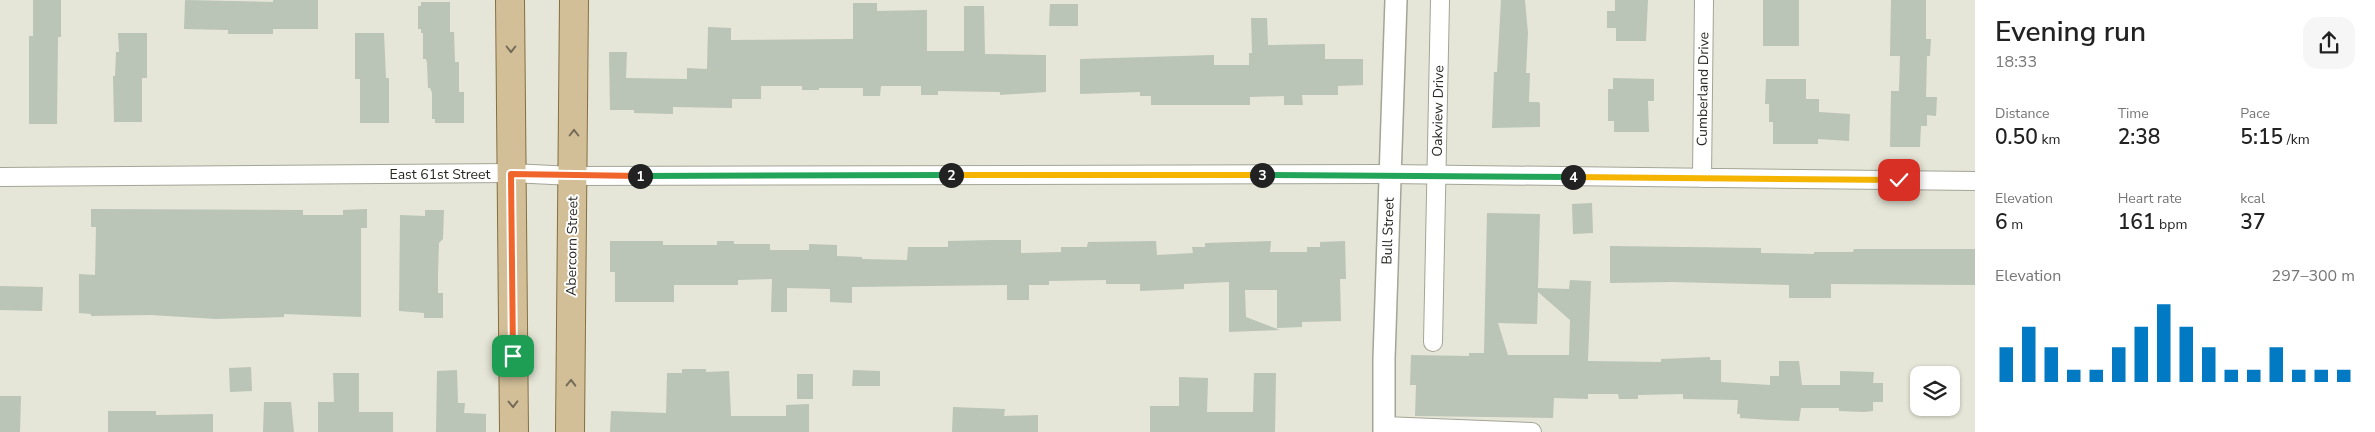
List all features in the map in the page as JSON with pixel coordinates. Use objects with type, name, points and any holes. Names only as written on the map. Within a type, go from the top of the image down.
[{"type":"main road","points":[[510,0],[514,432]]},
{"type":"main road","name":"Abercorn Street","points":[[570,432],[574,176],[574,0]]},
{"type":"street","name":"Bull Street","points":[[1384,429],[1389,174],[1396,0]]},
{"type":"street","name":"Oakview Drive","points":[[1433,342],[1440,0]]},
{"type":"street","name":"Cumberland Drive","points":[[1702,178],[1704,0]]},
{"type":"street","name":"East 61st Street","points":[[0,177],[511,174],[574,176],[1389,174],[1975,181]]},
{"type":"street","points":[[1384,429],[1532,432]]},
{"type":"building","points":[[33,0],[61,0],[61,37],[58,37],[57,124],[29,124],[29,36],[33,36]]},
{"type":"building","points":[[185,0],[273,2],[273,0],[318,0],[318,29],[273,29],[273,34],[228,34],[228,30],[184,29]]},
{"type":"building","points":[[1501,0],[1525,0],[1528,33],[1526,73],[1530,73],[1529,102],[1539,102],[1540,104],[1540,127],[1492,128],[1494,72],[1497,72]]},
{"type":"building","points":[[1615,0],[1648,0],[1646,41],[1616,41],[1616,28],[1607,28],[1607,11],[1615,11]]},
{"type":"building","points":[[1763,0],[1799,0],[1799,46],[1763,46]]},
{"type":"building","points":[[1891,0],[1926,0],[1926,39],[1931,39],[1930,56],[1927,56],[1926,97],[1937,97],[1936,116],[1927,115],[1927,126],[1921,126],[1920,147],[1890,147],[1891,91],[1899,91],[1900,56],[1890,56]]},
{"type":"building","points":[[421,2],[450,2],[450,32],[454,32],[455,62],[459,62],[459,92],[464,92],[464,123],[435,123],[435,119],[432,119],[432,93],[430,88],[428,88],[426,59],[423,59],[423,33],[421,33],[421,29],[418,29],[418,6],[421,6]]},
{"type":"building","points":[[853,3],[877,3],[877,11],[927,10],[927,51],[964,51],[964,6],[984,6],[985,54],[1046,55],[1046,92],[1000,95],[1000,92],[938,91],[938,95],[921,95],[921,86],[881,86],[880,96],[863,96],[863,88],[802,90],[802,86],[761,86],[761,99],[732,99],[732,108],[673,107],[673,114],[634,113],[634,110],[610,110],[609,52],[627,52],[626,78],[687,79],[687,68],[707,69],[708,27],[731,28],[731,40],[853,39]]},
{"type":"building","points":[[1050,4],[1078,4],[1078,26],[1049,26]]},
{"type":"building","points":[[1251,18],[1267,18],[1268,45],[1325,44],[1325,59],[1363,59],[1363,85],[1338,86],[1338,95],[1302,95],[1303,105],[1284,105],[1284,96],[1250,97],[1250,105],[1151,105],[1151,96],[1140,96],[1140,92],[1080,94],[1080,59],[1214,55],[1214,65],[1249,65],[1249,53],[1252,53]]},
{"type":"building","points":[[118,33],[147,33],[147,78],[142,78],[142,122],[114,122],[113,76],[115,76],[116,52],[119,52]]},
{"type":"building","points":[[355,33],[384,33],[386,78],[389,78],[389,123],[360,123],[360,79],[355,79]]},
{"type":"building","points":[[1613,78],[1654,79],[1654,101],[1648,101],[1649,132],[1614,132],[1614,121],[1608,121],[1608,89],[1613,89]]},
{"type":"building","points":[[1766,79],[1806,79],[1806,99],[1819,99],[1819,112],[1850,114],[1849,141],[1818,139],[1818,144],[1773,144],[1773,122],[1769,122],[1769,104],[1765,104]]},
{"type":"building","points":[[1592,203],[1593,233],[1573,234],[1572,204]]},
{"type":"building","points":[[91,209],[303,210],[303,215],[343,215],[343,210],[367,209],[367,228],[361,228],[361,317],[284,314],[284,317],[216,319],[151,315],[91,316],[91,314],[79,313],[79,274],[95,275],[96,227],[91,227]]},
{"type":"building","points":[[425,210],[444,210],[443,239],[439,243],[438,274],[438,293],[443,293],[443,318],[424,318],[424,313],[399,311],[400,215],[425,216]]},
{"type":"building","points":[[1487,213],[1540,214],[1538,288],[1569,289],[1570,280],[1591,281],[1588,361],[1661,362],[1661,359],[1710,357],[1710,360],[1721,360],[1721,382],[1770,385],[1770,376],[1779,376],[1779,361],[1799,361],[1802,385],[1840,385],[1840,371],[1874,372],[1873,383],[1883,383],[1883,402],[1873,402],[1873,411],[1864,412],[1839,411],[1839,408],[1801,408],[1799,421],[1740,418],[1740,414],[1737,414],[1738,400],[1683,399],[1683,394],[1638,395],[1638,399],[1619,399],[1618,394],[1588,394],[1588,399],[1554,398],[1553,418],[1415,416],[1416,385],[1410,385],[1411,355],[1469,356],[1469,353],[1484,353]],"holes":[[[1538,292],[1570,320],[1569,355],[1508,355],[1498,323],[1537,324]]]},
{"type":"building","points":[[1021,240],[1021,253],[1061,252],[1061,247],[1087,247],[1088,242],[1156,241],[1157,255],[1193,253],[1192,247],[1205,247],[1205,243],[1271,241],[1270,252],[1307,252],[1307,247],[1320,247],[1320,242],[1345,241],[1346,279],[1340,279],[1341,321],[1302,322],[1302,327],[1277,328],[1277,290],[1245,290],[1246,317],[1280,330],[1229,332],[1229,282],[1184,284],[1184,289],[1140,291],[1140,284],[1106,284],[1106,280],[1049,281],[1049,285],[1029,285],[1029,300],[1007,300],[1007,285],[852,287],[852,303],[830,302],[830,289],[787,288],[787,312],[771,312],[772,279],[738,280],[738,285],[674,285],[674,302],[615,302],[615,272],[610,272],[610,241],[663,241],[663,245],[717,245],[717,241],[734,241],[734,244],[770,244],[770,250],[809,250],[809,244],[837,245],[837,256],[862,257],[862,259],[907,260],[908,247],[948,247],[948,241]]},
{"type":"building","points":[[1610,246],[1761,248],[1761,253],[1814,254],[1814,252],[1853,252],[1854,249],[1975,249],[1975,285],[1831,284],[1831,298],[1789,298],[1789,285],[1672,282],[1610,283]]},
{"type":"building","points":[[0,286],[43,287],[42,311],[0,310]]},
{"type":"building","points":[[251,367],[252,391],[230,392],[229,368]]},
{"type":"building","points":[[682,369],[706,369],[706,372],[729,371],[731,416],[786,416],[786,405],[809,404],[809,432],[610,432],[611,411],[666,413],[667,373],[682,373]]},
{"type":"building","points":[[457,370],[458,403],[465,403],[464,413],[486,414],[486,432],[436,432],[437,371]]},
{"type":"building","points":[[853,370],[880,371],[880,386],[852,386]]},
{"type":"building","points":[[333,373],[359,373],[359,412],[393,412],[393,432],[318,432],[318,402],[334,402]]},
{"type":"building","points":[[1254,373],[1276,373],[1275,432],[1150,432],[1150,406],[1179,406],[1179,377],[1208,378],[1207,412],[1253,412]]},
{"type":"building","points":[[797,374],[813,374],[813,399],[797,399]]},
{"type":"building","points":[[0,396],[21,396],[20,432],[0,432]]},
{"type":"building","points":[[264,402],[291,402],[294,432],[263,432]]},
{"type":"building","points":[[953,407],[1005,409],[1004,416],[1038,415],[1038,432],[952,432]]},
{"type":"building","points":[[108,411],[156,411],[156,415],[213,414],[213,432],[108,432]]},
{"type":"route","points":[[513,356],[511,174],[574,176],[1389,174],[1899,180]]}]
